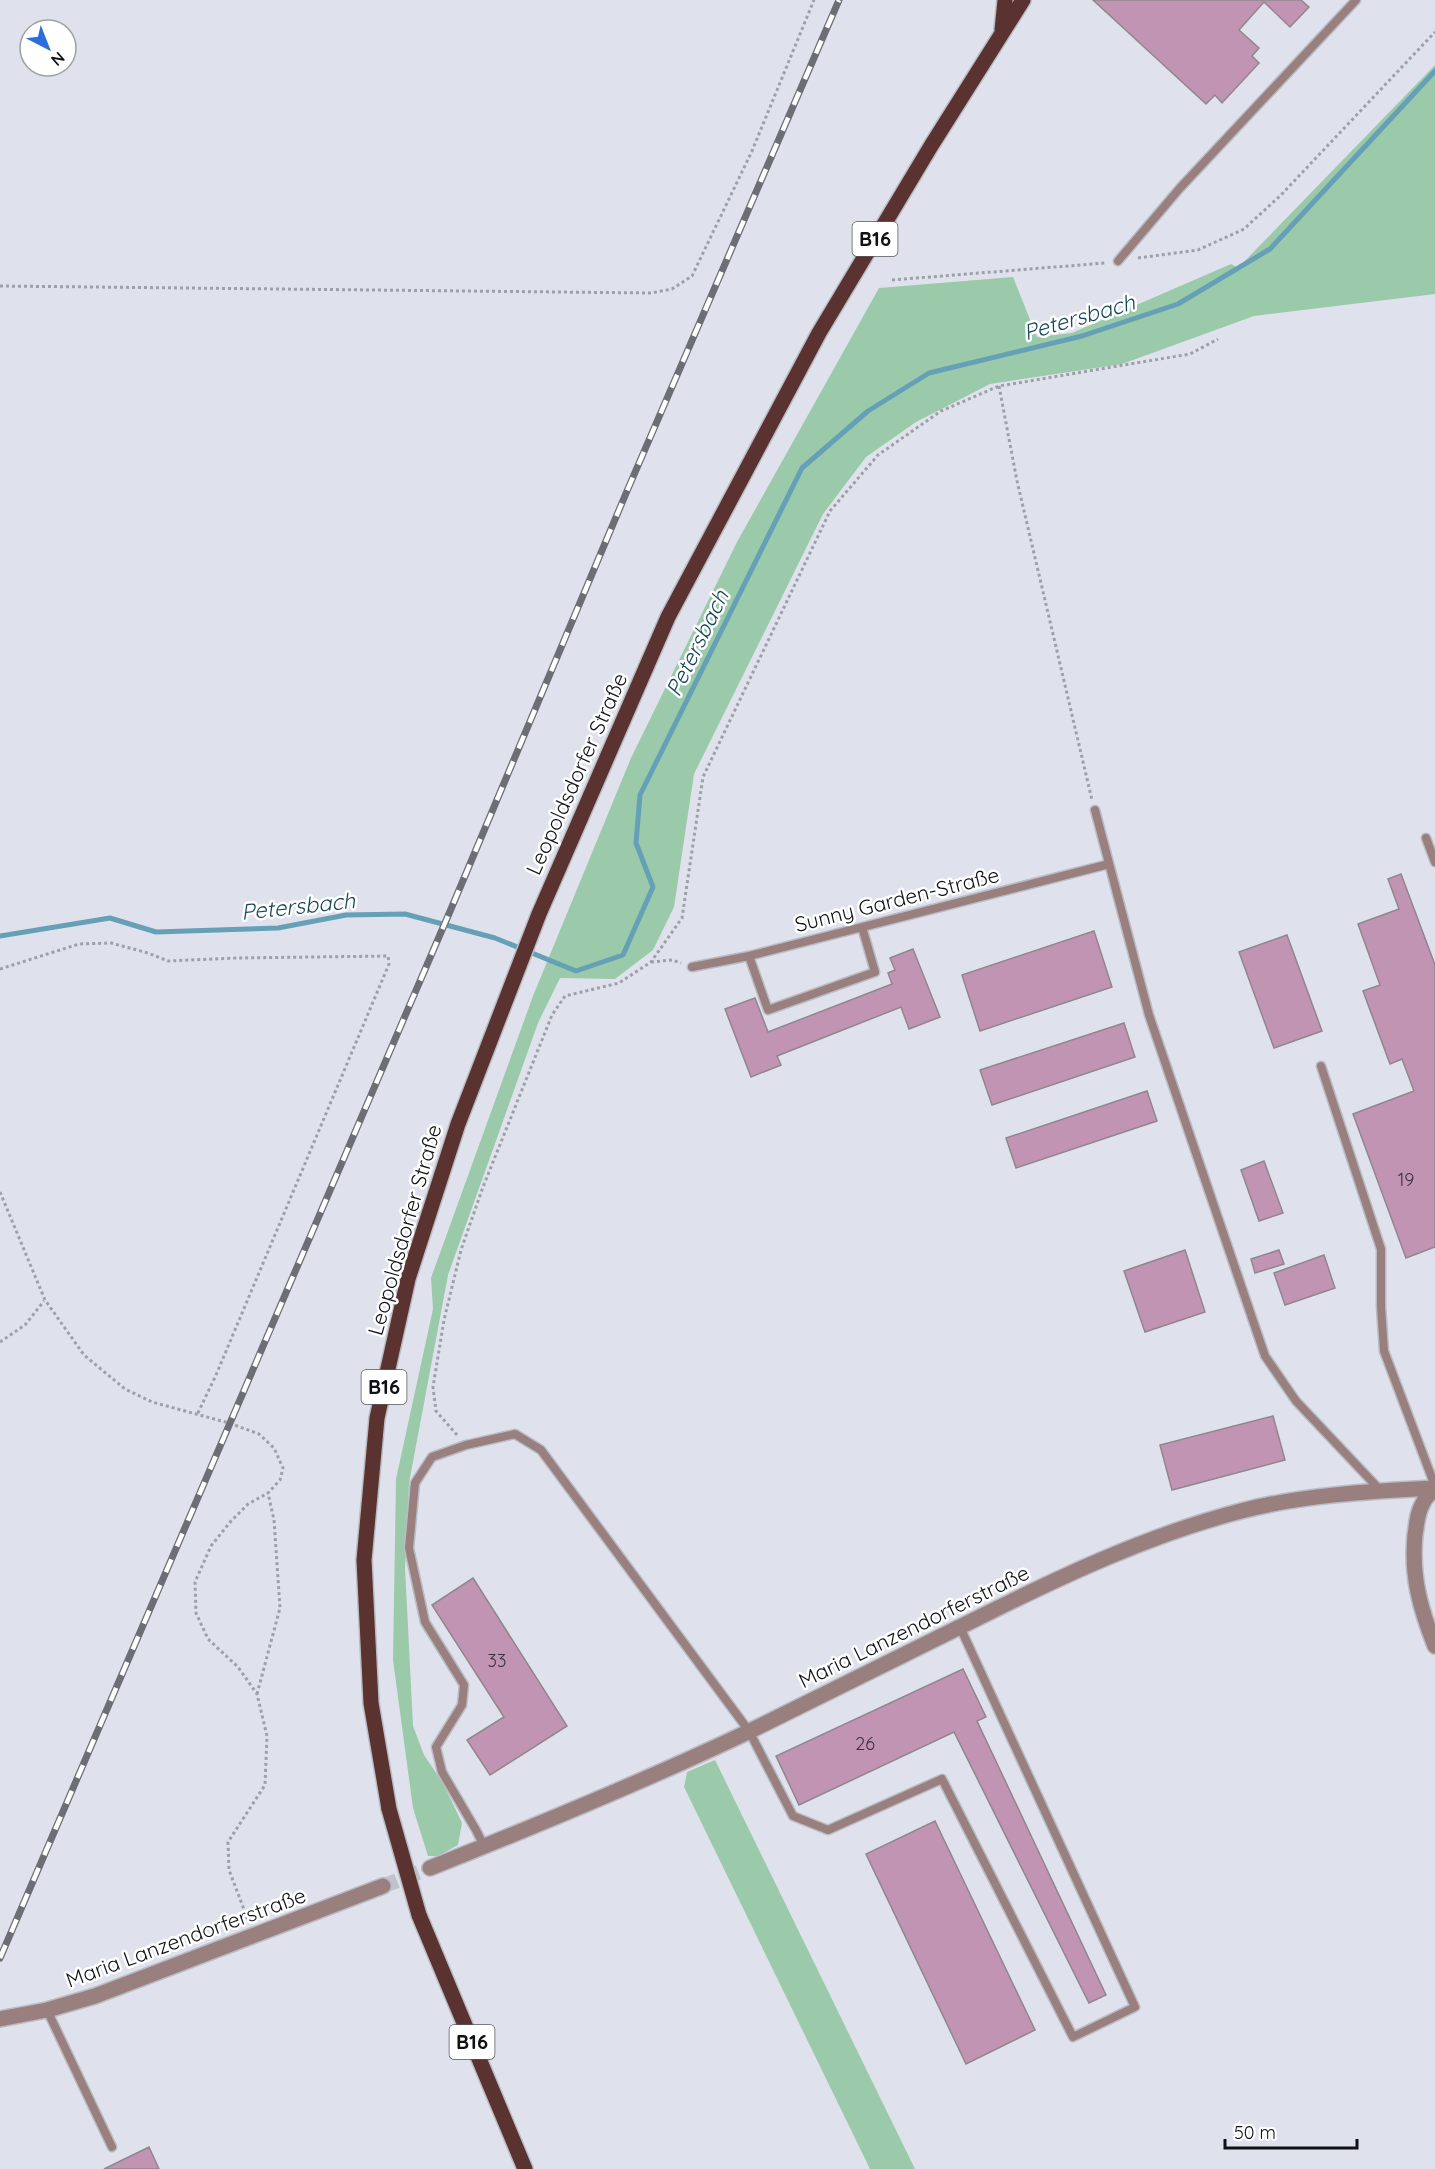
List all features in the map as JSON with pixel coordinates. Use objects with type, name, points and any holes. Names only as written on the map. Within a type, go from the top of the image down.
[{"type":"main road","points":[[1002,33],[1005,0]]},
{"type":"main road","name":"B16","points":[[1002,33],[1023,0]]},
{"type":"main road","name":"Leopoldsdorfer Straße","points":[[525,2169],[419,1915],[389,1809],[371,1703],[364,1560],[376,1418],[408,1279],[458,1124],[539,914],[668,617],[819,333],[1002,33]]},
{"type":"street","name":"Maria Lanzendorferstraße","points":[[430,1868],[609,1794],[749,1731],[1088,1566],[1186,1528],[1242,1510],[1314,1498],[1435,1488]]},
{"type":"street","points":[[1435,1488],[1424,1500],[1418,1514],[1414,1544],[1415,1583],[1435,1646]]},
{"type":"street","name":"Maria Lanzendorferstraße","points":[[0,2019],[47,2010],[106,1992],[383,1887]]},
{"type":"lane","points":[[1118,261],[1180,188],[1356,0]]},
{"type":"lane","points":[[1095,810],[1149,1015],[1265,1356],[1296,1401],[1381,1491]]},
{"type":"lane","points":[[1426,838],[1435,862]]},
{"type":"lane","name":"Sunny Garden-Straße","points":[[692,967],[748,956],[1109,864]]},
{"type":"lane","points":[[748,956],[768,1010],[875,972],[862,927]]},
{"type":"lane","points":[[1321,1066],[1382,1250],[1381,1307],[1384,1351],[1435,1488]]},
{"type":"lane","points":[[484,1846],[442,1772],[436,1747],[462,1705],[464,1685],[425,1622],[409,1548],[415,1483],[432,1457],[515,1434],[541,1450],[749,1731],[793,1816],[828,1830],[942,1779],[1073,2037],[1135,2007],[960,1627]]},
{"type":"lane","points":[[47,2010],[112,2146]]},
{"type":"path","points":[[0,286],[651,293],[672,289],[692,276],[711,238],[752,151],[814,0]]},
{"type":"path","points":[[892,280],[1094,265],[1198,250],[1244,229],[1281,195],[1435,32]]},
{"type":"path","points":[[466,1446],[436,1411],[433,1387],[444,1320],[460,1250],[483,1187],[552,1015],[565,996],[619,983],[651,962],[682,918],[703,777],[830,511],[878,455],[941,411],[999,386],[1190,354],[1218,339]]},
{"type":"path","points":[[999,386],[1017,481],[1095,810]]},
{"type":"path","points":[[0,969],[79,944],[111,943],[168,961],[236,957],[388,956],[389,964],[216,1375],[197,1415]]},
{"type":"path","points":[[651,962],[672,960],[692,967]]},
{"type":"path","points":[[0,1192],[45,1300],[84,1355],[125,1389],[152,1402],[260,1434],[274,1448],[283,1468],[280,1480],[268,1493],[248,1504],[211,1546],[195,1582],[196,1613],[208,1639],[238,1667],[257,1694],[267,1736],[265,1785],[228,1842],[229,1870],[254,1936]]},
{"type":"path","points":[[0,1342],[25,1325],[45,1300]]},
{"type":"path","points":[[257,1694],[280,1608],[274,1520],[268,1493]]},
{"type":"green space","points":[[1435,65],[1435,294],[1254,316],[1122,364],[990,384],[916,422],[866,457],[823,514],[694,774],[674,907],[653,950],[615,979],[560,978],[538,1023],[448,1275],[409,1483],[405,1568],[413,1726],[424,1755],[443,1783],[462,1823],[458,1845],[438,1856],[428,1856],[413,1808],[393,1660],[396,1479],[433,1309],[431,1278],[533,996],[631,758],[737,542],[879,288],[1013,277],[1037,337],[1072,333],[1231,264],[1238,268]]},
{"type":"green space","points":[[715,1760],[915,2169],[870,2169],[684,1787],[687,1772]]},
{"type":"building","points":[[1093,0],[1301,0],[1309,7],[1290,27],[1264,2],[1239,30],[1259,48],[1252,56],[1259,63],[1222,103],[1215,95],[1206,104]]},
{"type":"building","points":[[1401,874],[1435,965],[1435,1247],[1406,1258],[1353,1114],[1414,1091],[1402,1059],[1390,1064],[1363,991],[1380,985],[1358,924],[1399,909],[1388,879]]},
{"type":"building","points":[[1094,931],[1112,987],[980,1031],[962,975]]},
{"type":"building","points":[[1287,935],[1322,1031],[1274,1048],[1239,952]]},
{"type":"building","points":[[913,949],[940,1017],[909,1029],[901,1007],[777,1056],[781,1065],[751,1077],[725,1009],[755,998],[768,1032],[892,984],[888,973],[895,970],[890,958]]},
{"type":"building","points":[[1124,1023],[1135,1057],[992,1105],[980,1070]]},
{"type":"building","points":[[1147,1091],[1157,1121],[1016,1168],[1006,1138]]},
{"type":"building","points":[[1264,1161],[1283,1213],[1259,1221],[1241,1170]]},
{"type":"building","points":[[1185,1250],[1205,1312],[1145,1332],[1124,1271]]},
{"type":"building","points":[[1279,1250],[1284,1264],[1255,1273],[1251,1259]]},
{"type":"building","points":[[1324,1255],[1335,1288],[1285,1305],[1274,1273]]},
{"type":"building","points":[[1273,1416],[1285,1460],[1172,1490],[1160,1445]]},
{"type":"building","points":[[473,1578],[567,1726],[490,1775],[467,1740],[504,1717],[432,1605]]},
{"type":"building","points":[[963,1669],[986,1717],[977,1721],[1106,1995],[1089,2003],[954,1732],[799,1805],[776,1756]]},
{"type":"building","points":[[935,1821],[1035,2030],[966,2064],[866,1854]]},
{"type":"building","points":[[149,2147],[159,2169],[104,2169]]},
{"type":"waterway","name":"Petersbach","points":[[0,936],[110,918],[156,932],[278,928],[346,915],[405,914],[495,938],[576,971],[623,955],[653,887],[636,843],[640,795],[802,468],[868,411],[929,373],[1082,336],[1178,304],[1270,249],[1435,71]]},
{"type":"tunnel","points":[[383,1886],[430,1868]]},
{"type":"railway","points":[[0,1958],[839,0]]}]
